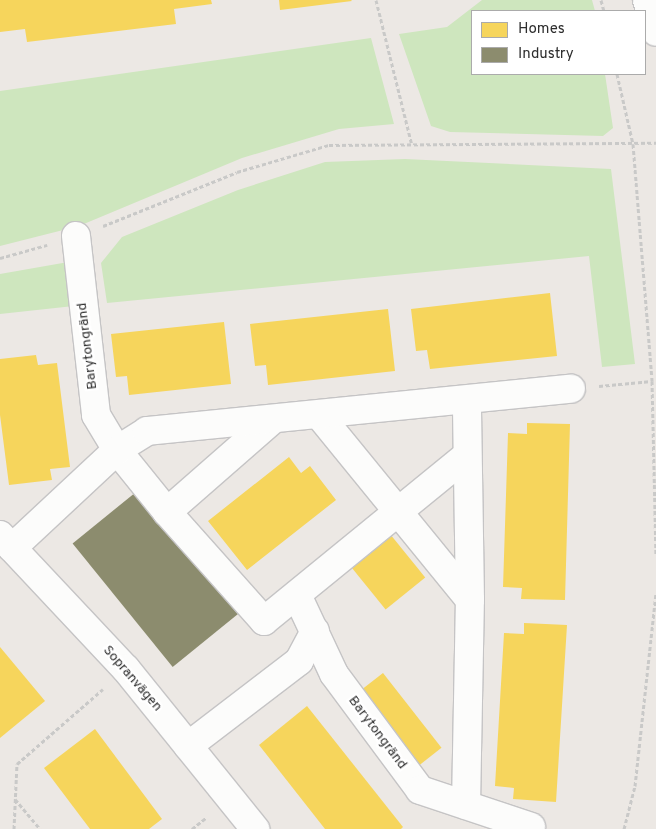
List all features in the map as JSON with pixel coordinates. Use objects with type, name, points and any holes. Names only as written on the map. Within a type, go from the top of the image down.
[{"type":"street","points":[[647,0],[656,32]]},
{"type":"street","name":"Barytongränd","points":[[76,236],[96,415],[117,450],[167,512],[264,621],[464,458]]},
{"type":"street","points":[[6,542],[117,450],[147,431],[271,421],[571,389]]},
{"type":"street","points":[[466,400],[464,458],[470,600],[466,805]]},
{"type":"street","points":[[320,416],[396,514],[470,600]]},
{"type":"street","points":[[167,512],[271,421]]},
{"type":"street","name":"Sopranvägen","points":[[6,542],[126,669],[255,829]]},
{"type":"street","name":"Barytongränd","points":[[297,595],[334,674],[420,790],[531,827]]},
{"type":"street","points":[[188,746],[299,661],[315,631]]},
{"type":"path","points":[[376,0],[412,145]]},
{"type":"path","points":[[617,75],[633,144],[652,381],[656,554]]},
{"type":"path","points":[[0,258],[76,236],[237,172],[329,145],[656,143]]},
{"type":"path","points":[[571,389],[652,381]]},
{"type":"path","points":[[624,829],[635,786],[656,594]]},
{"type":"path","points":[[14,829],[16,764],[126,669]]},
{"type":"path","points":[[15,799],[40,829]]},
{"type":"green space","points":[[482,0],[592,0],[595,10],[471,10],[471,75],[605,75],[613,128],[603,136],[450,132],[431,126],[399,34],[447,27]]},
{"type":"green space","points":[[371,38],[394,124],[339,129],[242,158],[79,226],[0,246],[0,91]]},
{"type":"green space","points":[[405,159],[611,169],[635,364],[602,367],[589,256],[107,303],[101,263],[122,237],[238,190],[325,162]]},
{"type":"green space","points":[[74,261],[83,305],[0,314],[0,274]]},
{"type":"building: Homes","points":[[0,0],[211,0],[212,4],[174,9],[176,24],[27,42],[25,29],[0,32]]},
{"type":"building: Homes","points":[[279,0],[351,0],[352,1],[280,10]]},
{"type":"building: Homes","points":[[550,293],[557,356],[430,369],[427,350],[416,351],[411,309]]},
{"type":"building: Homes","points":[[388,309],[395,371],[268,385],[266,365],[255,366],[250,324]]},
{"type":"building: Homes","points":[[224,322],[231,384],[129,395],[127,376],[116,377],[111,334]]},
{"type":"building: Homes","points":[[36,355],[38,365],[57,363],[70,467],[50,469],[52,480],[9,485],[0,415],[0,359]]},
{"type":"building: Homes","points":[[527,423],[570,424],[565,600],[521,599],[522,588],[503,587],[508,433],[527,434]]},
{"type":"building: Homes","points":[[289,457],[301,473],[310,466],[336,500],[247,570],[208,521]]},
{"type":"building: Homes","points":[[390,534],[425,578],[386,610],[350,566]]},
{"type":"building: Homes","points":[[524,623],[567,625],[556,802],[513,799],[514,788],[495,786],[504,633],[524,634]]},
{"type":"building: Homes","points":[[0,647],[45,701],[0,738]]},
{"type":"building: Homes","points":[[383,673],[441,748],[415,768],[357,693]]},
{"type":"building: Homes","points":[[307,706],[403,827],[401,829],[325,829],[259,745]]},
{"type":"building: Homes","points":[[95,729],[162,819],[149,829],[90,829],[44,768]]},
{"type":"building: Industry","points":[[141,488],[241,612],[173,667],[73,543]]}]
